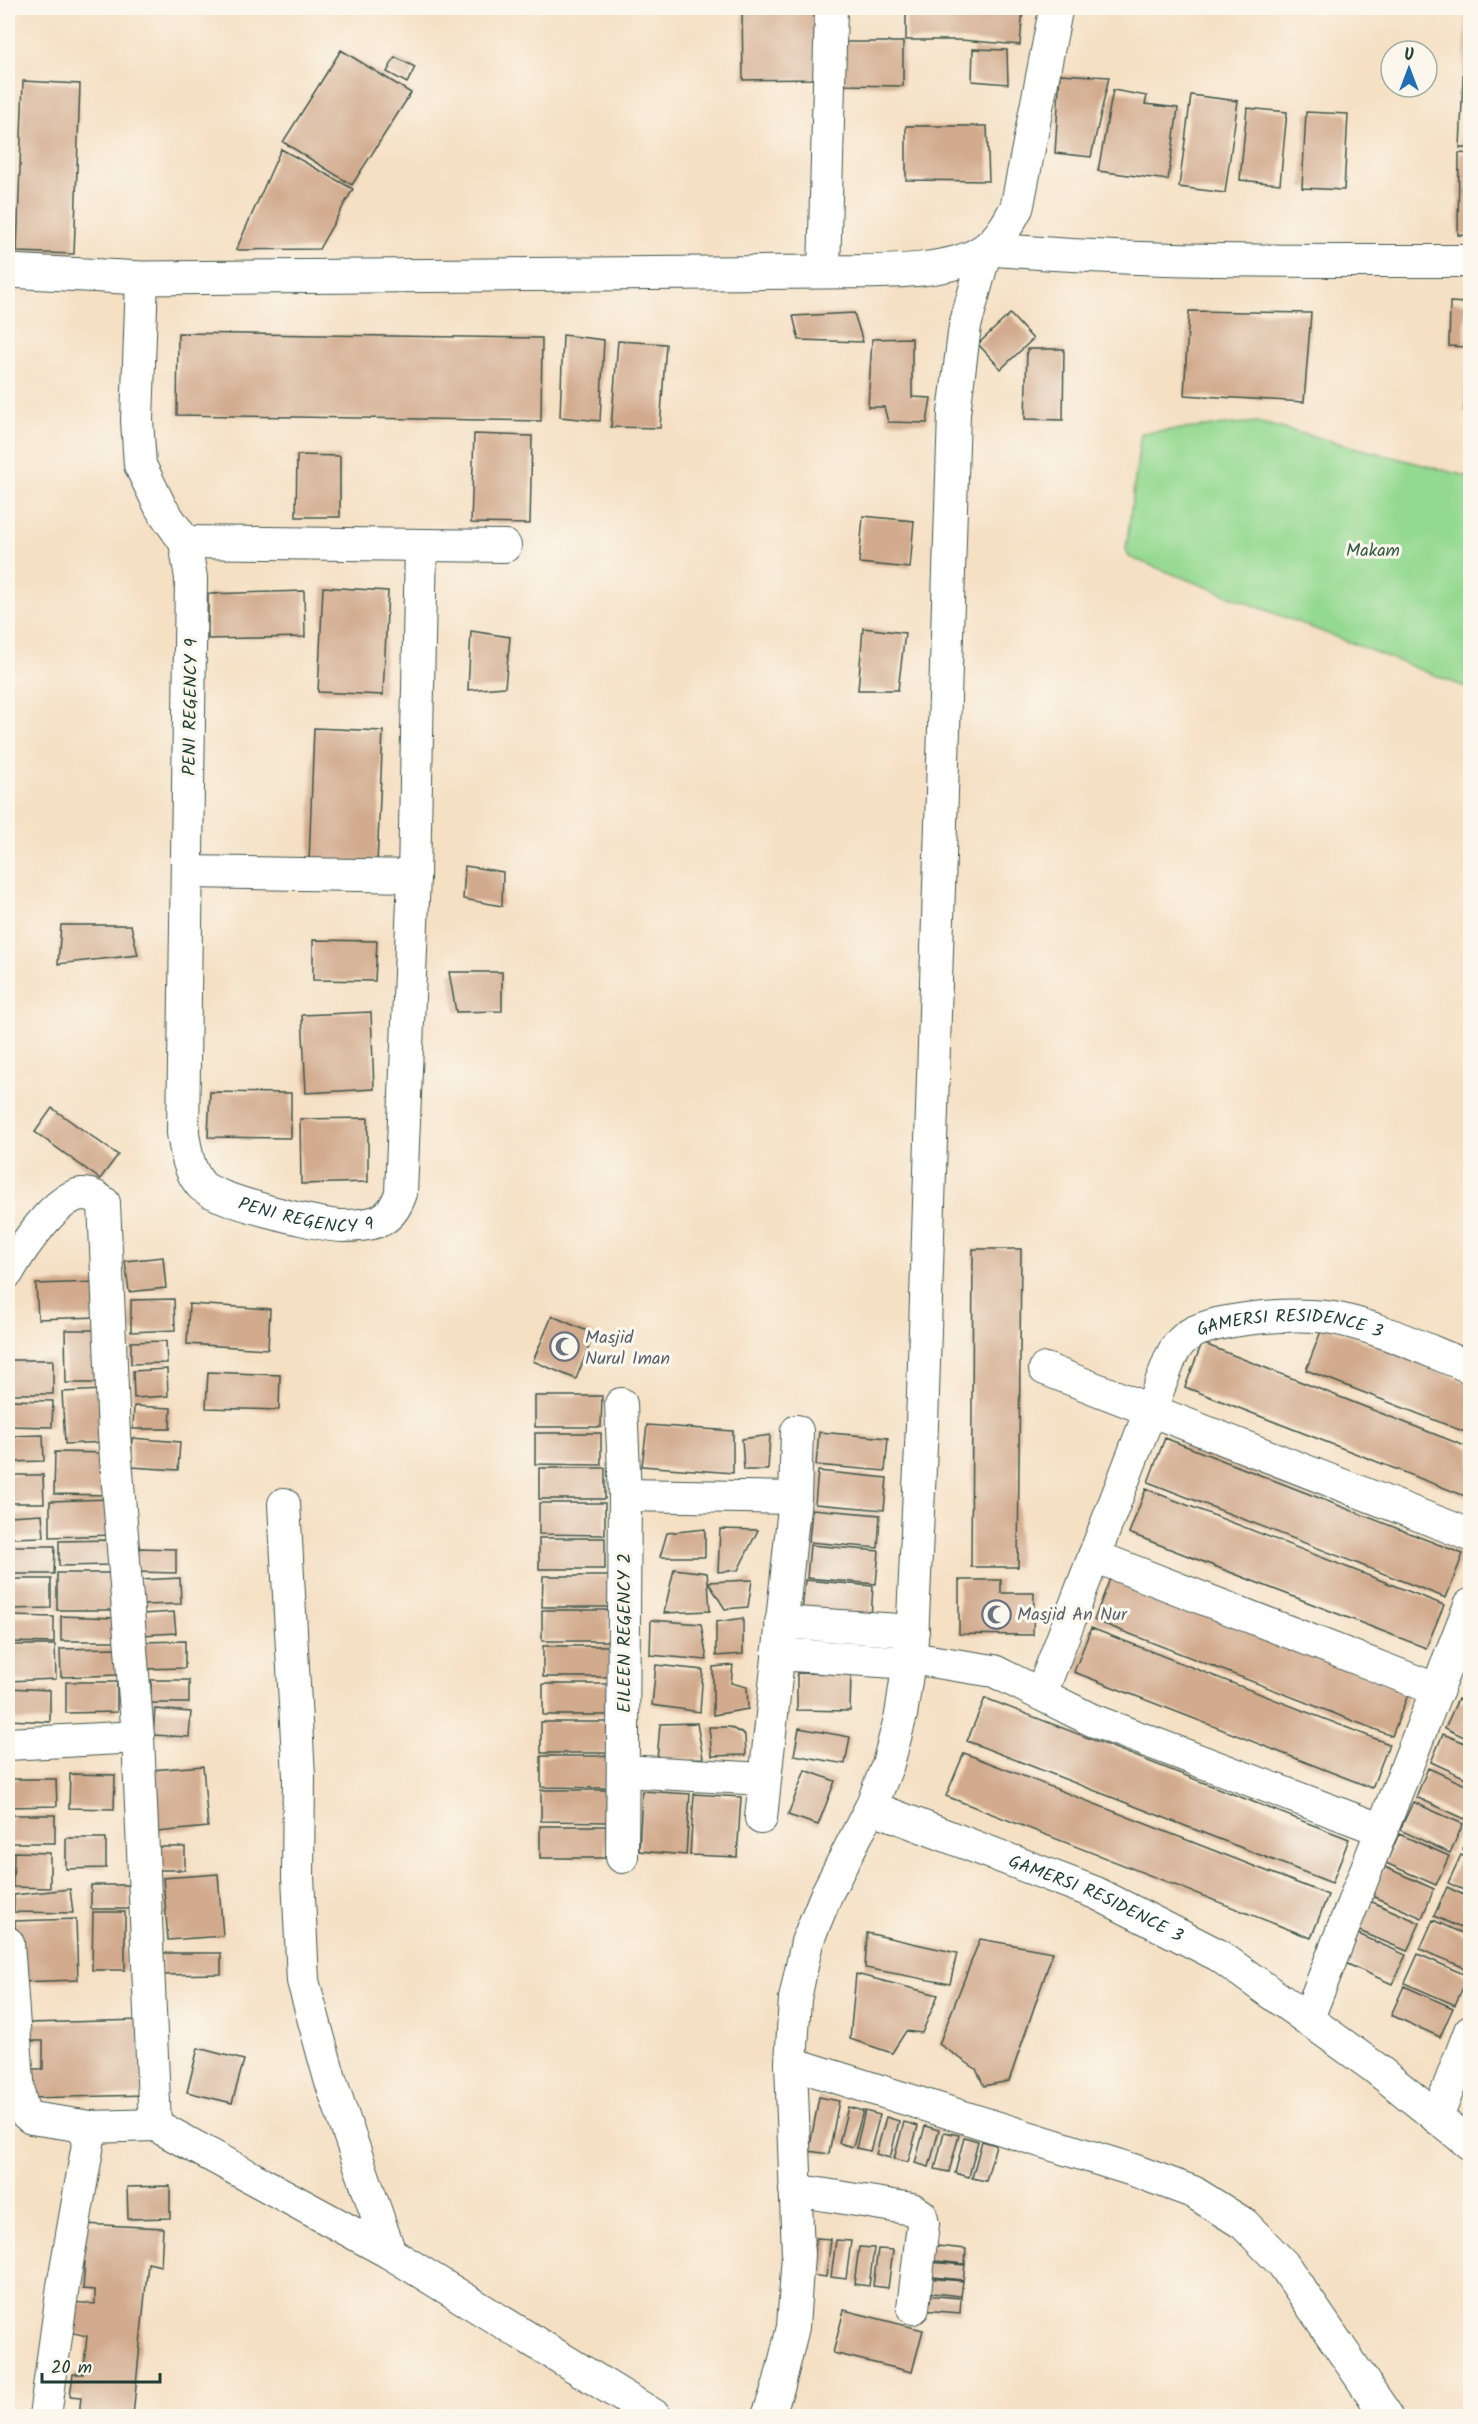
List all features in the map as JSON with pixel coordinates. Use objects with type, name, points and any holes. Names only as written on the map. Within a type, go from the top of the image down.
[{"type":"street","points":[[824,272],[831,8]]},
{"type":"street","points":[[8,271],[142,278],[824,272],[924,269],[957,262],[986,249],[1005,229],[1017,207],[1056,8]]},
{"type":"street","points":[[986,249],[1062,256],[1262,261],[1470,261]]},
{"type":"street","points":[[768,2416],[779,2385],[793,2327],[798,2254],[791,2063],[795,1999],[807,1942],[827,1893],[871,1807],[888,1764],[896,1735],[911,1651],[954,413],[965,326],[986,249]]},
{"type":"street","name":"PENI REGENCY 9","points":[[142,278],[137,420],[140,465],[160,508],[185,542],[191,578],[183,1133],[188,1160],[202,1186],[217,1195],[262,1209],[340,1226],[381,1220],[397,1206],[401,1193],[414,876],[421,546]]},
{"type":"street","points":[[185,542],[506,546]]},
{"type":"street","points":[[187,872],[414,876]]},
{"type":"street","points":[[8,1272],[35,1233],[64,1202],[80,1194],[95,1196],[104,1203],[114,1434],[138,1737],[155,2125]]},
{"type":"street","name":"GAMERSI RESIDENCE 3","points":[[1041,1694],[1150,1410],[1176,1346],[1186,1336],[1217,1323],[1283,1317],[1332,1318],[1379,1332],[1470,1367]]},
{"type":"street","points":[[1045,1369],[1470,1535]]},
{"type":"street","name":"EILEEN REGENCY 2","points":[[621,1404],[625,1495],[622,1857]]},
{"type":"street","points":[[761,1818],[795,1498],[797,1431]]},
{"type":"street","points":[[625,1495],[795,1498]]},
{"type":"street","points":[[284,1504],[299,1776],[298,1876],[303,1981],[330,2079],[390,2253]]},
{"type":"street","points":[[1094,1556],[1438,1690]]},
{"type":"street","points":[[1308,2018],[1470,1605]]},
{"type":"street","points":[[781,1622],[994,1671],[1092,1720],[1382,1830]]},
{"type":"street","points":[[778,1654],[911,1651]]},
{"type":"street","points":[[8,1744],[138,1737]]},
{"type":"street","points":[[624,1772],[764,1779]]},
{"type":"street","name":"GAMERSI RESIDENCE 3","points":[[871,1807],[1123,1904],[1218,1955],[1374,2067],[1470,2144]]},
{"type":"street","points":[[8,1943],[19,2095],[23,2110],[31,2118],[91,2127],[155,2125],[390,2253],[655,2416]]},
{"type":"street","points":[[1437,2118],[1470,2031]]},
{"type":"street","points":[[791,2063],[1133,2170],[1193,2192],[1244,2224],[1283,2264],[1387,2416]]},
{"type":"street","points":[[45,2416],[63,2286],[91,2127]]},
{"type":"street","points":[[795,2190],[912,2209],[921,2215],[923,2224],[913,2308]]},
{"type":"green space","name":"Makam","points":[[1257,422],[1470,477],[1470,689],[1129,557],[1126,549],[1141,433]]},
{"type":"building","points":[[742,8],[814,8],[816,79],[743,80]]},
{"type":"building","points":[[906,8],[1023,8],[1020,45],[961,40],[906,40]]},
{"type":"building","points":[[1466,9],[1470,10],[1470,148],[1460,148]]},
{"type":"building","points":[[842,42],[903,42],[903,86],[842,85]]},
{"type":"building","points":[[973,49],[1007,50],[1008,84],[972,81]]},
{"type":"building","points":[[341,50],[411,93],[352,185],[283,142]]},
{"type":"building","points":[[395,57],[415,67],[407,83],[387,72]]},
{"type":"building","points":[[1060,74],[1109,77],[1091,157],[1055,153]]},
{"type":"building","points":[[23,81],[80,84],[74,254],[17,252]]},
{"type":"building","points":[[1113,90],[1147,96],[1145,104],[1178,108],[1168,180],[1098,171]]},
{"type":"building","points":[[1191,95],[1238,101],[1225,193],[1179,187]]},
{"type":"building","points":[[1247,108],[1287,112],[1280,184],[1240,180]]},
{"type":"building","points":[[1306,112],[1348,114],[1344,190],[1302,188]]},
{"type":"building","points":[[906,126],[987,126],[989,181],[906,180]]},
{"type":"building","points":[[281,149],[353,189],[319,249],[236,250]]},
{"type":"building","points":[[1459,153],[1470,154],[1470,236],[1458,235]]},
{"type":"building","points":[[1450,302],[1466,303],[1464,347],[1449,346]]},
{"type":"building","points":[[1189,311],[1311,313],[1304,402],[1184,395]]},
{"type":"building","points":[[854,313],[863,342],[799,340],[793,316]]},
{"type":"building","points":[[1010,314],[1033,339],[1001,369],[978,344]]},
{"type":"building","points":[[178,333],[542,338],[541,421],[177,415]]},
{"type":"building","points":[[563,335],[604,340],[600,421],[560,417]]},
{"type":"building","points":[[912,338],[912,397],[931,398],[927,423],[888,422],[884,407],[868,407],[872,339]]},
{"type":"building","points":[[618,341],[666,344],[660,428],[611,427]]},
{"type":"building","points":[[1027,349],[1064,349],[1063,420],[1025,419]]},
{"type":"building","points":[[1470,359],[1470,412],[1464,411]]},
{"type":"building","points":[[474,434],[532,436],[530,524],[471,523]]},
{"type":"building","points":[[297,455],[340,456],[340,517],[296,517]]},
{"type":"building","points":[[863,516],[914,521],[910,568],[859,563]]},
{"type":"building","points":[[323,587],[388,591],[383,695],[318,692]]},
{"type":"building","points":[[304,591],[305,637],[208,639],[208,594]]},
{"type":"building","points":[[863,628],[905,633],[898,690],[858,690]]},
{"type":"building","points":[[471,631],[510,637],[505,687],[468,690]]},
{"type":"building","points":[[314,728],[383,731],[377,864],[309,862]]},
{"type":"building","points":[[465,866],[503,872],[502,906],[463,899]]},
{"type":"building","points":[[61,925],[131,925],[138,955],[58,964]]},
{"type":"building","points":[[313,940],[377,941],[375,981],[313,980]]},
{"type":"building","points":[[449,972],[502,972],[502,1011],[456,1012]]},
{"type":"building","points":[[371,1012],[374,1089],[306,1093],[302,1015]]},
{"type":"building","points":[[210,1092],[291,1093],[291,1138],[208,1137]]},
{"type":"building","points":[[52,1108],[118,1155],[100,1179],[35,1132]]},
{"type":"building","points":[[368,1118],[368,1182],[301,1184],[300,1119]]},
{"type":"building","points":[[973,1249],[1021,1249],[1018,1567],[971,1567]]},
{"type":"building","points":[[163,1257],[166,1288],[129,1292],[125,1261]]},
{"type":"building","points":[[97,1282],[98,1317],[38,1319],[36,1284]]},
{"type":"building","points":[[174,1299],[175,1330],[131,1332],[131,1300]]},
{"type":"building","points":[[189,1304],[270,1309],[268,1349],[187,1344]]},
{"type":"building","name":"Masjid Nurul Iman","points":[[552,1316],[594,1334],[576,1379],[533,1361]]},
{"type":"building","points":[[1323,1326],[1470,1383],[1470,1434],[1306,1370]]},
{"type":"building","points":[[65,1330],[100,1330],[101,1383],[66,1383]]},
{"type":"building","points":[[166,1341],[167,1363],[131,1364],[131,1342]]},
{"type":"building","points":[[1202,1343],[1470,1448],[1470,1498],[1185,1387]]},
{"type":"building","points":[[8,1360],[53,1360],[53,1394],[8,1394]]},
{"type":"building","points":[[167,1369],[168,1396],[134,1398],[133,1371]]},
{"type":"building","points":[[208,1372],[280,1375],[279,1410],[206,1408]]},
{"type":"building","points":[[102,1390],[106,1442],[65,1444],[62,1392]]},
{"type":"building","points":[[535,1396],[602,1396],[601,1427],[535,1427]]},
{"type":"building","points":[[8,1400],[53,1401],[52,1427],[8,1426]]},
{"type":"building","points":[[134,1406],[171,1408],[170,1429],[133,1429]]},
{"type":"building","points":[[647,1425],[733,1431],[733,1473],[642,1466]]},
{"type":"building","points":[[819,1432],[888,1438],[885,1471],[816,1465]]},
{"type":"building","points":[[535,1433],[601,1433],[601,1465],[535,1464]]},
{"type":"building","points":[[43,1435],[44,1461],[8,1462],[8,1436]]},
{"type":"building","points":[[770,1435],[768,1470],[744,1470],[742,1439]]},
{"type":"building","points":[[132,1438],[180,1442],[178,1470],[131,1467]]},
{"type":"building","points":[[1165,1438],[1463,1554],[1446,1598],[1148,1482]]},
{"type":"building","points":[[55,1452],[107,1453],[106,1495],[54,1494]]},
{"type":"building","points":[[539,1468],[605,1468],[605,1499],[539,1499]]},
{"type":"building","points":[[818,1471],[887,1478],[884,1510],[815,1504]]},
{"type":"building","points":[[8,1475],[43,1475],[44,1503],[8,1503]]},
{"type":"building","points":[[1146,1489],[1444,1605],[1426,1648],[1129,1533]]},
{"type":"building","points":[[111,1499],[112,1535],[50,1537],[50,1501]]},
{"type":"building","points":[[539,1503],[605,1503],[605,1535],[539,1534]]},
{"type":"building","points":[[812,1509],[880,1515],[878,1548],[809,1542]]},
{"type":"building","points":[[42,1514],[44,1537],[11,1538],[10,1516]]},
{"type":"building","points":[[705,1529],[705,1557],[660,1557],[667,1533]]},
{"type":"building","points":[[720,1529],[758,1530],[738,1570],[718,1572]]},
{"type":"building","points":[[539,1538],[605,1538],[605,1569],[539,1569]]},
{"type":"building","points":[[113,1540],[113,1565],[59,1566],[59,1541]]},
{"type":"building","points":[[810,1545],[879,1551],[876,1584],[807,1578]]},
{"type":"building","points":[[8,1546],[55,1546],[54,1574],[8,1574]]},
{"type":"building","points":[[138,1548],[176,1549],[176,1573],[137,1572]]},
{"type":"building","points":[[674,1569],[707,1573],[710,1611],[664,1613]]},
{"type":"building","points":[[57,1573],[114,1573],[114,1610],[57,1610]]},
{"type":"building","points":[[543,1576],[609,1576],[609,1607],[542,1607]]},
{"type":"building","points":[[1111,1576],[1409,1692],[1392,1736],[1094,1620]]},
{"type":"building","points":[[180,1578],[181,1604],[140,1605],[140,1580]]},
{"type":"building","points":[[8,1579],[51,1579],[51,1608],[8,1609]]},
{"type":"building","points":[[752,1580],[748,1607],[725,1609],[708,1582]]},
{"type":"building","points":[[805,1580],[873,1586],[871,1618],[802,1612]]},
{"type":"building","name":"Masjid An Nur","points":[[959,1580],[1001,1580],[1001,1593],[1034,1593],[1033,1635],[959,1634]]},
{"type":"building","points":[[542,1610],[609,1610],[608,1641],[542,1641]]},
{"type":"building","points":[[174,1612],[176,1633],[142,1635],[142,1614]]},
{"type":"building","points":[[8,1616],[54,1617],[54,1643],[8,1642]]},
{"type":"building","points":[[61,1616],[115,1618],[116,1641],[61,1641]]},
{"type":"building","points":[[743,1618],[743,1654],[716,1656],[716,1622]]},
{"type":"building","points":[[651,1620],[701,1624],[707,1660],[650,1655]]},
{"type":"building","points":[[1091,1628],[1389,1744],[1372,1788],[1074,1672]]},
{"type":"building","points":[[185,1641],[185,1668],[141,1669],[141,1642]]},
{"type":"building","points":[[8,1645],[55,1645],[56,1679],[8,1681]]},
{"type":"building","points":[[543,1646],[609,1646],[609,1677],[543,1677]]},
{"type":"building","points":[[117,1648],[118,1675],[61,1677],[60,1649]]},
{"type":"building","points":[[656,1665],[703,1670],[700,1712],[652,1705]]},
{"type":"building","points":[[733,1665],[731,1683],[747,1687],[748,1709],[713,1715],[713,1667]]},
{"type":"building","points":[[797,1673],[851,1674],[850,1711],[797,1710]]},
{"type":"building","points":[[151,1680],[189,1680],[189,1703],[151,1703]]},
{"type":"building","points":[[66,1682],[117,1682],[117,1712],[66,1713]]},
{"type":"building","points":[[543,1684],[609,1684],[609,1715],[543,1715]]},
{"type":"building","points":[[8,1688],[50,1690],[50,1722],[8,1720]]},
{"type":"building","points":[[985,1698],[1349,1839],[1332,1883],[967,1741]]},
{"type":"building","points":[[1458,1699],[1470,1705],[1470,1740],[1445,1728]]},
{"type":"building","points":[[155,1709],[191,1712],[189,1737],[153,1735]]},
{"type":"building","points":[[541,1722],[607,1722],[607,1753],[541,1753]]},
{"type":"building","points":[[697,1723],[703,1758],[657,1760],[660,1724]]},
{"type":"building","points":[[709,1727],[730,1727],[745,1735],[746,1755],[712,1756]]},
{"type":"building","points":[[799,1728],[850,1737],[845,1764],[794,1755]]},
{"type":"building","points":[[1443,1734],[1470,1745],[1470,1780],[1431,1762]]},
{"type":"building","points":[[964,1753],[1328,1895],[1311,1938],[946,1796]]},
{"type":"building","points":[[541,1756],[607,1756],[607,1788],[541,1787]]},
{"type":"building","points":[[203,1766],[208,1827],[157,1832],[151,1770]]},
{"type":"building","points":[[1428,1768],[1470,1787],[1470,1806],[1465,1819],[1416,1797]]},
{"type":"building","points":[[805,1770],[835,1781],[818,1825],[788,1815]]},
{"type":"building","points":[[70,1774],[115,1775],[114,1809],[69,1808]]},
{"type":"building","points":[[8,1779],[56,1779],[57,1806],[9,1807]]},
{"type":"building","points":[[541,1790],[607,1790],[607,1822],[541,1821]]},
{"type":"building","points":[[642,1791],[690,1794],[686,1855],[639,1851]]},
{"type":"building","points":[[694,1794],[741,1797],[737,1857],[690,1855]]},
{"type":"building","points":[[1413,1802],[1463,1824],[1450,1853],[1400,1830]]},
{"type":"building","points":[[11,1815],[55,1815],[55,1843],[11,1843]]},
{"type":"building","points":[[540,1826],[606,1826],[606,1858],[540,1858]]},
{"type":"building","points":[[1470,1833],[1470,1853],[1463,1849]]},
{"type":"building","points":[[1399,1834],[1449,1856],[1436,1885],[1386,1863]]},
{"type":"building","points":[[66,1838],[106,1838],[106,1868],[66,1869]]},
{"type":"building","points":[[159,1847],[185,1847],[185,1870],[159,1870]]},
{"type":"building","points":[[14,1852],[50,1853],[50,1888],[13,1887]]},
{"type":"building","points":[[1461,1855],[1470,1859],[1470,1893],[1448,1883]]},
{"type":"building","points":[[1385,1867],[1434,1889],[1422,1918],[1372,1896]]},
{"type":"building","points":[[218,1874],[223,1936],[168,1940],[163,1878]]},
{"type":"building","points":[[91,1885],[129,1885],[129,1909],[91,1909]]},
{"type":"building","points":[[1447,1887],[1470,1898],[1470,1932],[1434,1916]]},
{"type":"building","points":[[70,1889],[73,1913],[14,1912],[14,1895]]},
{"type":"building","points":[[1370,1901],[1420,1923],[1407,1951],[1357,1930]]},
{"type":"building","points":[[93,1912],[125,1912],[125,1970],[92,1970]]},
{"type":"building","points":[[76,1919],[78,1980],[18,1982],[15,1921]]},
{"type":"building","points":[[1433,1920],[1470,1937],[1470,1970],[1420,1949]]},
{"type":"building","points":[[867,1933],[957,1953],[950,1984],[865,1968]]},
{"type":"building","points":[[1356,1933],[1406,1955],[1392,1984],[1343,1962]]},
{"type":"building","points":[[980,1939],[1053,1952],[1009,2081],[984,2086],[976,2069],[939,2044]]},
{"type":"building","points":[[162,1953],[221,1953],[221,1974],[162,1975]]},
{"type":"building","points":[[1418,1954],[1468,1976],[1455,2005],[1405,1983]]},
{"type":"building","points":[[856,1974],[938,1995],[922,2033],[906,2031],[892,2053],[850,2039]]},
{"type":"building","points":[[1404,1986],[1453,2008],[1440,2037],[1391,2015]]},
{"type":"building","points":[[143,2020],[145,2095],[30,2098],[29,2069],[43,2069],[43,2041],[29,2041],[28,2023]]},
{"type":"building","points":[[198,2048],[244,2060],[232,2103],[187,2092]]},
{"type":"building","points":[[819,2097],[839,2101],[829,2154],[809,2151]]},
{"type":"building","points":[[848,2107],[863,2111],[853,2147],[839,2143]]},
{"type":"building","points":[[865,2111],[880,2115],[870,2151],[856,2148]]},
{"type":"building","points":[[886,2117],[899,2121],[890,2158],[876,2154]]},
{"type":"building","points":[[904,2122],[918,2126],[908,2162],[894,2159]]},
{"type":"building","points":[[925,2126],[939,2130],[929,2167],[915,2163]]},
{"type":"building","points":[[944,2132],[959,2135],[949,2172],[935,2169]]},
{"type":"building","points":[[964,2137],[978,2141],[969,2177],[955,2173]]},
{"type":"building","points":[[982,2141],[996,2145],[986,2181],[972,2178]]},
{"type":"building","points":[[170,2186],[170,2218],[128,2219],[127,2187]]},
{"type":"building","points":[[83,2224],[163,2228],[161,2266],[148,2263],[133,2416],[79,2416],[81,2397],[70,2396],[73,2374],[83,2374],[87,2336],[69,2332],[72,2302],[95,2304],[95,2290],[83,2289],[85,2262],[77,2260]]},
{"type":"building","points":[[816,2238],[831,2239],[826,2277],[811,2275]]},
{"type":"building","points":[[836,2240],[851,2241],[846,2279],[831,2277]]},
{"type":"building","points":[[927,2245],[966,2249],[965,2264],[927,2260]]},
{"type":"building","points":[[859,2247],[874,2248],[869,2286],[854,2284]]},
{"type":"building","points":[[878,2249],[893,2250],[888,2288],[873,2286]]},
{"type":"building","points":[[927,2262],[965,2265],[963,2280],[925,2276]]},
{"type":"building","points":[[925,2278],[963,2281],[961,2296],[923,2292]]},
{"type":"building","points":[[923,2295],[961,2298],[960,2313],[922,2310]]},
{"type":"building","points":[[844,2310],[923,2330],[912,2372],[833,2353]]},
{"type":"place","name":"Masjid Nurul Iman","points":[[564,1347]]},
{"type":"place","name":"Masjid An Nur","points":[[996,1614]]}]
